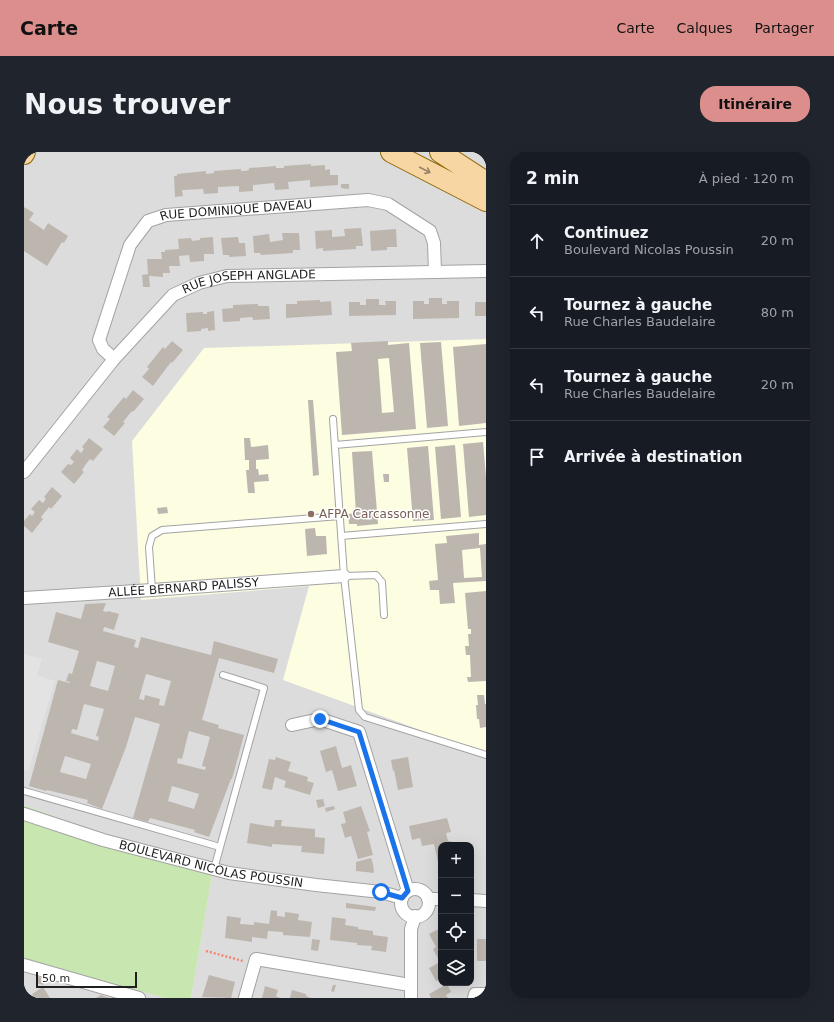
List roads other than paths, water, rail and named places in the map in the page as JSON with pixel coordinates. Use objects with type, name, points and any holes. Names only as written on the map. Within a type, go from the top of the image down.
[{"type":"main road","points":[[391,152],[486,201]]},
{"type":"main road","points":[[440,152],[486,182]]},
{"type":"street","name":"RUE DOMINIQUE DAVEAU","points":[[114,359],[103,349],[99,340],[130,245],[148,221],[166,215],[368,200],[388,204],[430,231],[434,243],[435,272]]},
{"type":"street","name":"RUE JOSEPH ANGLADE","points":[[24,472],[114,359],[173,295],[199,283],[227,276],[486,271]]},
{"type":"street","name":"ALLÉE BERNARD PALISSY","points":[[24,598],[344,576]]},
{"type":"street","points":[[292,725],[320,719],[359,732],[405,895]]},
{"type":"street","name":"BOULEVARD NICOLAS POUSSIN","points":[[24,814],[103,840],[229,873],[316,886],[405,895]]},
{"type":"street","points":[[416,889],[427,895],[428,899],[428,908],[426,911],[423,914],[415,916],[404,911],[401,903],[405,895],[416,889]]},
{"type":"street","points":[[428,899],[438,899]]},
{"type":"street","points":[[474,900],[486,901]]},
{"type":"street","points":[[411,998],[411,929],[415,916]]},
{"type":"street","points":[[245,998],[256,958],[410,986]]},
{"type":"street","points":[[24,965],[139,998]]},
{"type":"street","points":[[474,998],[475,994],[486,994]]},
{"type":"lane","points":[[333,419],[344,576],[359,710],[365,717],[486,755]]},
{"type":"lane","points":[[335,445],[486,432]]},
{"type":"lane","points":[[152,590],[149,547],[152,536],[162,530],[340,516]]},
{"type":"lane","points":[[342,536],[486,524]]},
{"type":"lane","points":[[344,576],[376,574],[382,582],[384,615]]},
{"type":"lane","points":[[214,869],[264,688],[223,674]]},
{"type":"lane","points":[[24,791],[220,847]]},
{"type":"place","name":"AFPA Carcassonne","points":[[311,514]]}]
